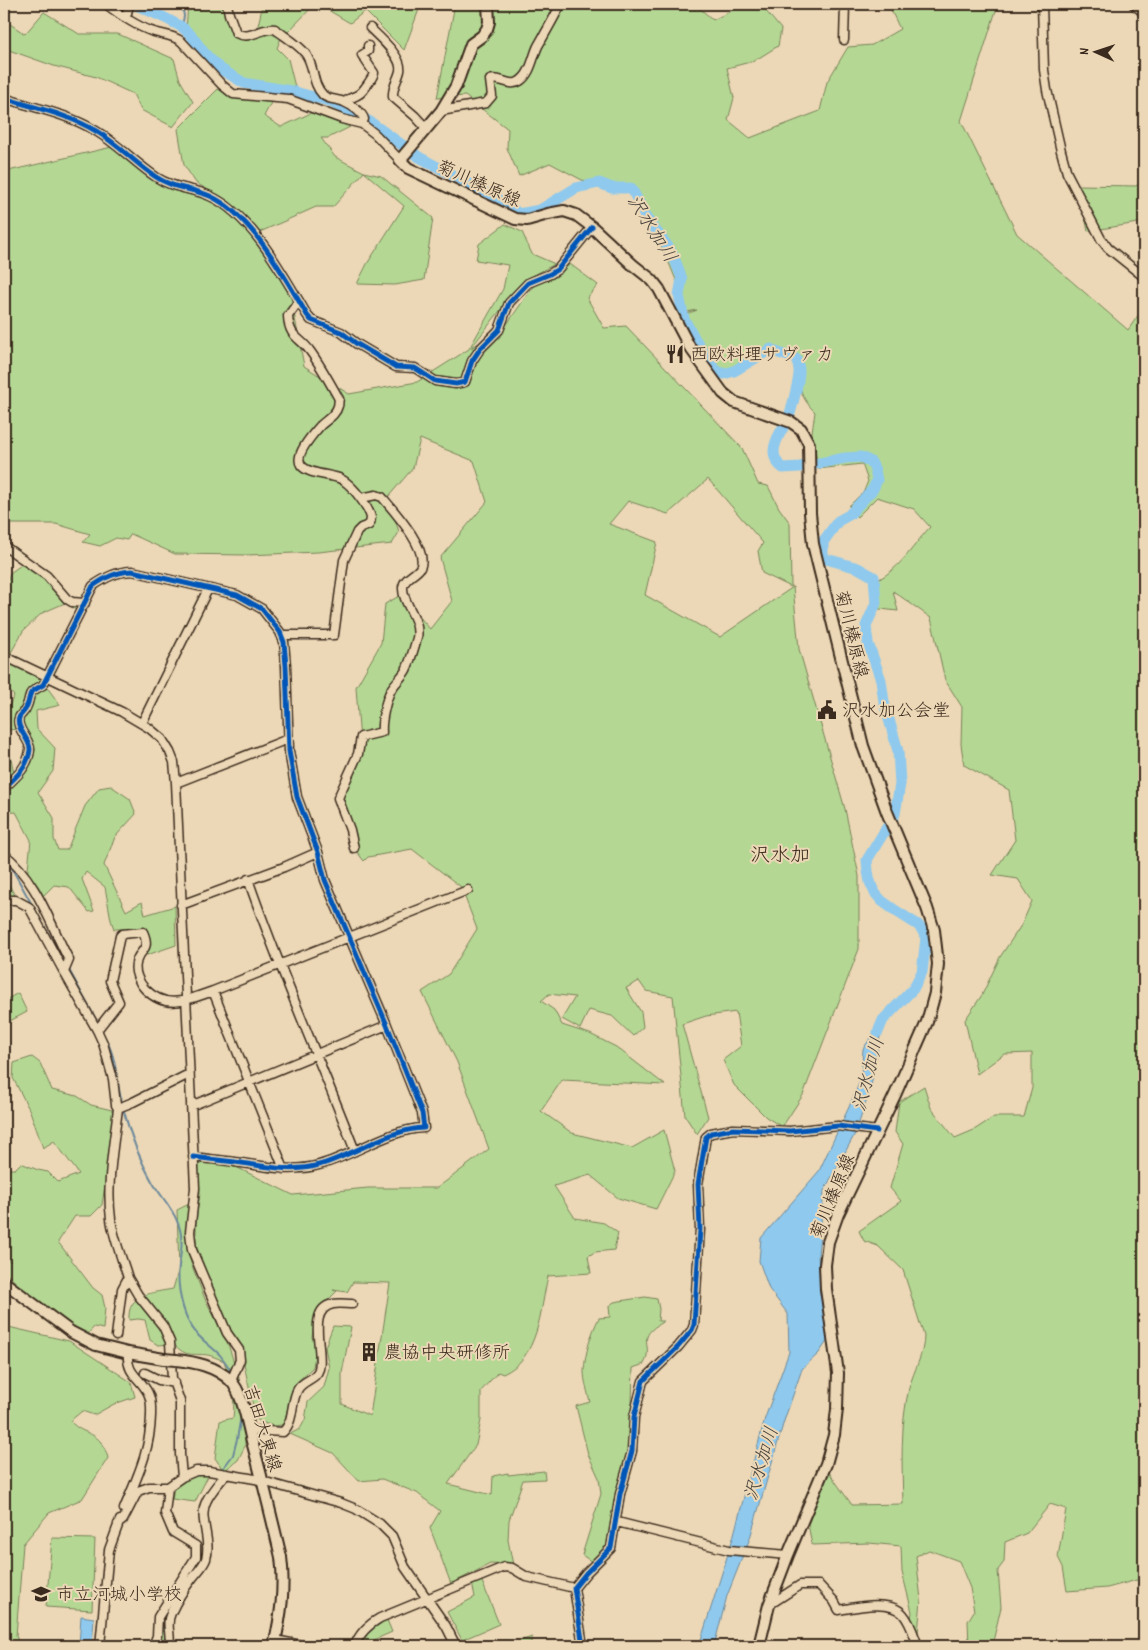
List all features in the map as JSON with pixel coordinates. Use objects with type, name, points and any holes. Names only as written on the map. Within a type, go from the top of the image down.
[{"type":"main road","points":[[400,160],[441,111],[456,86],[471,44],[482,36],[487,29],[489,22],[488,4]]},
{"type":"main road","name":"菊川榛原線","points":[[400,160],[408,168],[515,218],[527,220],[564,211],[576,215],[652,280],[689,346],[723,393],[734,402],[779,417],[801,429],[809,444],[811,530],[817,563],[863,746],[934,930],[938,964],[935,993],[927,1022],[838,1214],[828,1242],[825,1265],[826,1288],[838,1373],[834,1435],[826,1464],[769,1605],[759,1646]]},
{"type":"main road","name":"吉田大東線","points":[[4,1282],[71,1332],[96,1345],[128,1354],[195,1362],[219,1372],[231,1381],[238,1395],[249,1430],[281,1557],[284,1579],[282,1606],[274,1643]]},
{"type":"street","points":[[106,4],[135,25],[153,32],[174,36],[233,94],[288,99],[342,119],[362,124],[375,134],[400,160]]},
{"type":"street","points":[[126,18],[129,4]]},
{"type":"street","points":[[227,4],[236,33],[240,36],[250,36],[269,28],[275,29],[305,52],[313,70],[314,79],[324,96],[345,102],[362,115],[364,119],[362,124]]},
{"type":"street","points":[[441,111],[486,103],[492,96],[490,80],[493,79],[512,84],[521,81],[527,73],[537,48],[561,4]]},
{"type":"street","points":[[844,40],[845,4]]},
{"type":"street","points":[[1042,4],[1044,70],[1067,172],[1100,239],[1108,248],[1144,277]]},
{"type":"street","points":[[1133,4],[1144,13]]},
{"type":"street","points":[[370,28],[400,61],[401,69],[393,97],[415,116],[426,129]]},
{"type":"street","points":[[345,102],[350,97],[359,94],[373,77],[374,73],[362,56],[368,51],[368,46]]},
{"type":"street","points":[[4,98],[82,123],[118,146],[156,177],[182,189],[210,196],[223,203],[253,232],[278,264],[311,320],[341,332],[357,344],[396,367],[415,368],[435,382],[456,384],[465,382],[472,361],[480,349],[499,330],[509,304],[528,283],[558,269],[592,227]]},
{"type":"street","points":[[281,634],[334,635],[344,560],[357,532],[369,525],[372,520],[371,514],[361,498],[349,485],[340,479],[307,470],[301,465],[300,452],[320,426],[332,416],[338,407],[338,399],[309,349],[290,330],[288,316],[299,301]]},
{"type":"street","points":[[354,848],[350,830],[338,798],[358,754],[361,737],[382,732],[381,723],[391,689],[405,672],[411,659],[418,627],[403,589],[404,582],[419,569],[421,564],[421,554],[417,543],[382,497],[361,498]]},
{"type":"street","points":[[4,546],[47,576],[67,599],[72,602],[85,603]]},
{"type":"street","points":[[4,788],[20,774],[30,753],[30,746],[19,723],[19,718],[26,708],[28,696],[33,690],[43,685],[49,677],[93,586],[104,578],[121,571],[142,573],[228,592],[262,609],[274,622],[284,642],[288,739],[297,797],[318,852],[325,880],[388,1025],[422,1113],[424,1128],[402,1132],[320,1165],[284,1170],[193,1157]]},
{"type":"street","points":[[142,724],[208,589]]},
{"type":"street","points":[[4,656],[122,712],[142,724],[162,739],[174,762],[195,1198],[190,1232],[192,1250],[227,1333],[239,1350],[240,1360],[231,1381]]},
{"type":"street","points":[[176,783],[288,739]]},
{"type":"street","points":[[181,905],[284,867],[318,852]]},
{"type":"street","points":[[4,854],[16,863],[34,888],[69,960],[64,972]]},
{"type":"street","points":[[248,879],[355,1151]]},
{"type":"street","points":[[99,1028],[119,1002],[110,981],[122,934],[143,932],[146,945],[137,958],[136,964],[139,982],[159,1000],[174,1003],[213,991],[468,890]]},
{"type":"street","points":[[4,900],[16,900],[29,907],[64,972],[99,1028],[121,1107],[113,1152],[111,1222],[128,1278],[138,1295],[163,1326],[170,1342],[172,1379],[180,1401],[182,1477]]},
{"type":"street","points":[[213,991],[284,1170]]},
{"type":"street","points":[[191,1106],[388,1025]]},
{"type":"street","points":[[121,1107],[189,1074]]},
{"type":"street","points":[[584,1646],[574,1588],[611,1548],[617,1522],[620,1494],[632,1451],[634,1417],[643,1381],[678,1347],[694,1325],[700,1229],[698,1184],[706,1137],[711,1133],[733,1129],[790,1131],[839,1126],[876,1131]]},
{"type":"street","points":[[116,1336],[122,1290],[128,1278]]},
{"type":"street","points":[[249,1430],[283,1432],[290,1426],[296,1392],[300,1384],[313,1378],[319,1369],[321,1349],[317,1332],[321,1314],[325,1308],[332,1304],[352,1304]]},
{"type":"street","points":[[100,1646],[109,1550],[151,1435],[152,1403],[148,1393],[131,1373],[127,1363],[128,1354]]},
{"type":"street","points":[[145,1373],[159,1380],[174,1383]]},
{"type":"street","points":[[118,1524],[123,1520],[138,1491],[149,1487],[168,1487],[182,1477],[196,1471],[262,1481],[341,1502],[380,1524],[392,1536],[405,1567],[446,1626],[456,1646]]},
{"type":"street","points":[[169,1646],[170,1639],[167,1623],[170,1614],[206,1560],[208,1550],[203,1512],[205,1503],[222,1474]]},
{"type":"street","points":[[152,1646],[157,1636],[158,1617],[196,1557],[196,1546],[173,1532],[165,1513],[168,1487]]},
{"type":"street","points":[[617,1522],[729,1550],[788,1555]]},
{"type":"street","points":[[355,1646],[357,1639],[369,1624],[504,1567],[512,1568],[526,1577],[574,1588]]},
{"type":"street","points":[[769,1605],[800,1585],[819,1585],[834,1601],[839,1610],[867,1605],[899,1610],[907,1621],[918,1646]]},
{"type":"street","points":[[274,1643],[306,1646]]},
{"type":"green space","points":[[188,4],[222,4],[235,36],[249,40],[269,33],[281,38],[277,48],[288,59],[295,87],[267,90],[252,89],[242,86],[223,73],[198,48],[186,30]]},
{"type":"green space","points":[[259,4],[315,4],[287,33],[274,25],[257,30],[262,8]]},
{"type":"green space","points":[[318,4],[421,4],[404,50],[365,11],[350,23]]},
{"type":"green space","points":[[455,4],[695,4],[713,20],[745,4],[760,4],[781,29],[778,46],[754,61],[727,68],[734,98],[728,120],[750,138],[820,111],[827,82],[848,47],[872,45],[900,29],[888,4],[998,4],[961,121],[1017,234],[1128,330],[1144,307],[1144,1578],[1107,1588],[1067,1591],[1063,1567],[1058,1557],[1066,1509],[1050,1504],[1027,1533],[1005,1542],[1004,1562],[998,1570],[1001,1607],[992,1646],[969,1646],[968,1621],[974,1611],[970,1588],[959,1561],[929,1550],[916,1556],[921,1600],[918,1633],[911,1619],[912,1612],[902,1572],[901,1546],[869,1543],[812,1545],[808,1524],[828,1471],[852,1505],[903,1504],[902,1446],[904,1417],[909,1388],[921,1356],[924,1336],[903,1270],[878,1246],[864,1241],[859,1231],[901,1201],[890,1188],[903,1144],[895,1132],[899,1102],[924,1086],[931,1108],[955,1138],[974,1130],[994,1117],[1024,1117],[1032,1088],[1032,1053],[1004,1054],[977,1074],[965,1020],[982,995],[1000,957],[1022,924],[1032,901],[1018,879],[992,875],[1015,840],[1009,790],[964,765],[961,744],[962,707],[945,680],[931,618],[893,591],[898,611],[871,608],[872,583],[882,578],[898,565],[930,527],[914,509],[877,497],[857,517],[849,506],[864,491],[868,481],[862,464],[818,469],[812,432],[815,412],[806,401],[801,390],[799,364],[777,353],[732,370],[719,370],[696,341],[687,314],[697,310],[687,312],[655,233],[631,188],[582,180],[550,163],[519,176],[507,148],[508,129],[465,96],[437,98]]},
{"type":"green space","points":[[44,12],[79,34],[118,34],[174,59],[180,80],[193,102],[173,127],[141,110],[133,94],[96,77],[54,66],[6,49],[4,51],[4,23],[7,22],[25,34]]},
{"type":"green space","points":[[218,89],[233,97],[272,101],[264,116],[281,127],[311,113],[350,127],[328,138],[321,138],[335,157],[364,172],[333,207],[316,207],[260,232],[217,195],[196,183],[184,165],[178,129]]},
{"type":"green space","points":[[112,147],[164,184],[210,198],[219,203],[261,246],[291,297],[304,366],[349,394],[417,382],[469,349],[503,289],[508,265],[476,260],[479,244],[505,224],[522,232],[532,254],[555,264],[534,275],[513,294],[471,348],[505,327],[534,285],[554,278],[570,264],[598,285],[587,298],[604,328],[626,326],[742,448],[758,484],[768,486],[779,508],[790,523],[791,587],[762,573],[758,551],[763,543],[708,479],[668,514],[628,501],[609,524],[657,542],[645,595],[720,637],[793,587],[799,649],[845,809],[859,876],[859,949],[803,1095],[782,1127],[766,1117],[734,1085],[723,1060],[741,1046],[736,1012],[706,1016],[682,1024],[708,1117],[697,1134],[685,1116],[673,996],[646,991],[639,981],[626,988],[641,1012],[643,1027],[633,1036],[612,1016],[589,1010],[580,1029],[562,1019],[575,997],[549,994],[541,1001],[554,1010],[562,1025],[590,1034],[616,1047],[665,1085],[562,1080],[541,1111],[572,1133],[632,1148],[664,1130],[675,1171],[656,1209],[618,1198],[590,1175],[554,1186],[575,1218],[604,1223],[618,1233],[614,1250],[595,1252],[588,1256],[591,1273],[548,1276],[540,1318],[531,1345],[515,1367],[503,1374],[498,1372],[481,1391],[481,1420],[476,1445],[448,1484],[492,1495],[493,1476],[508,1473],[508,1475],[544,1471],[545,1479],[523,1480],[509,1520],[508,1540],[513,1565],[490,1564],[451,1584],[430,1528],[440,1511],[417,1493],[382,1479],[359,1481],[333,1453],[290,1434],[300,1429],[305,1420],[308,1402],[324,1387],[329,1368],[325,1347],[333,1326],[351,1327],[342,1373],[342,1404],[370,1416],[390,1283],[353,1282],[347,1292],[333,1290],[337,1291],[316,1312],[312,1337],[316,1348],[313,1367],[293,1386],[284,1424],[277,1426],[266,1424],[256,1419],[241,1351],[218,1305],[196,1246],[196,1221],[200,1193],[198,1165],[204,1162],[236,1167],[293,1195],[368,1188],[437,1188],[489,1149],[457,1062],[422,992],[449,974],[477,929],[461,887],[412,849],[368,857],[364,861],[354,848],[338,798],[360,742],[356,687],[381,643],[385,604],[401,595],[430,629],[452,601],[440,558],[487,502],[474,461],[420,439],[413,468],[388,497],[399,532],[392,544],[318,552],[247,555],[175,554],[131,534],[127,540],[116,538],[100,546],[83,542],[90,534],[56,524],[4,524],[4,172]]},
{"type":"green space","points":[[364,172],[381,176],[433,218],[424,280],[395,285],[357,284],[367,264],[404,206]]},
{"type":"green space","points":[[1144,180],[1144,222],[1088,231],[1078,185],[1136,186]]},
{"type":"green space","points":[[21,565],[33,568],[63,600],[78,607],[76,610],[65,603],[42,613],[23,631],[8,658],[41,679],[60,705],[36,711],[37,729],[55,748],[53,771],[38,792],[54,818],[54,839],[58,850],[67,850],[85,806],[99,788],[111,786],[130,799],[136,814],[115,837],[104,865],[126,911],[142,902],[145,915],[175,906],[176,945],[147,955],[147,929],[114,929],[105,887],[86,872],[82,879],[94,911],[89,912],[69,887],[54,885],[40,899],[27,879],[31,840],[16,812],[4,813],[4,772],[11,758],[14,774],[23,762],[26,752],[26,747],[17,729],[8,730],[4,715],[14,696],[4,684],[4,589],[10,573]]},
{"type":"green space","points":[[4,876],[17,899],[4,901]]},
{"type":"green space","points":[[18,993],[27,1012],[4,1024],[4,1001]]},
{"type":"green space","points":[[32,1057],[40,1063],[52,1090],[77,1096],[91,1105],[116,1111],[102,1205],[91,1216],[75,1216],[58,1242],[93,1288],[102,1295],[105,1308],[103,1329],[94,1327],[86,1336],[36,1302],[4,1271],[4,1256],[11,1262],[4,1253],[4,1169],[15,1169],[21,1163],[48,1172],[58,1182],[79,1174],[54,1141],[43,1148],[30,1111],[13,1078],[14,1063]]},
{"type":"green space","points":[[189,1204],[186,1233],[191,1263],[205,1299],[227,1341],[239,1378],[245,1446],[238,1460],[224,1471],[215,1458],[220,1421],[233,1418],[234,1403],[224,1361],[208,1355],[186,1353],[174,1344],[158,1345],[150,1340],[145,1320],[129,1320],[129,1311],[137,1299],[150,1293],[173,1289],[179,1268],[177,1210]]},
{"type":"green space","points":[[645,1297],[657,1299],[659,1309],[658,1321],[664,1321],[649,1332],[646,1341],[647,1357],[644,1364],[633,1368],[631,1439],[620,1483],[611,1545],[592,1562],[582,1555],[601,1494],[599,1478],[588,1454],[576,1406],[590,1402],[584,1371],[591,1337],[599,1318],[610,1317],[609,1306],[614,1302]]},
{"type":"green space","points":[[4,1326],[69,1341],[131,1382],[135,1397],[114,1404],[94,1415],[82,1411],[70,1421],[101,1442],[108,1458],[82,1499],[49,1513],[23,1544],[16,1636],[20,1646],[13,1646],[4,1625]]},
{"type":"green space","points":[[196,1474],[209,1474],[195,1502],[172,1499],[174,1488]]},
{"type":"green space","points":[[52,1538],[95,1539],[92,1610],[46,1607]]},
{"type":"green space","points":[[191,1569],[190,1577],[166,1620],[164,1646],[152,1646],[165,1610]]},
{"type":"green space","points":[[481,1579],[499,1624],[462,1640],[447,1612],[475,1597],[472,1583]]},
{"type":"green space","points":[[387,1620],[392,1632],[360,1646],[360,1642],[369,1627]]},
{"type":"green space","points":[[532,1637],[530,1646],[494,1646],[505,1640],[508,1645]]},
{"type":"water","points":[[883,1020],[871,1086],[856,1132],[824,1191],[818,1255],[822,1302],[828,1340],[819,1353],[802,1369],[784,1421],[750,1538],[727,1596],[714,1646],[699,1646],[733,1538],[765,1418],[789,1352],[788,1314],[769,1289],[759,1261],[761,1238],[819,1171],[861,1079],[863,1049]]},
{"type":"water","points":[[81,1616],[94,1618],[92,1646],[79,1646]]},
{"type":"waterway","name":"沢水加川","points":[[134,4],[182,27],[219,68],[244,83],[291,91],[329,101],[370,122],[419,157],[501,201],[519,214],[540,210],[576,188],[599,183],[612,188],[631,188],[644,215],[670,249],[682,279],[679,295],[684,319],[715,370],[724,374],[734,371],[771,349],[796,359],[799,374],[795,394],[788,419],[774,448],[775,457],[779,465],[783,468],[800,467],[845,458],[861,457],[871,462],[877,480],[873,489],[849,515],[838,521],[823,542],[823,558],[858,568],[874,577],[876,603],[866,626],[868,643],[881,680],[884,702],[898,751],[900,784],[895,814],[867,860],[868,871],[875,893],[882,901],[918,925],[926,938],[922,972],[913,989],[883,1020],[878,1032]]},
{"type":"waterway","points":[[182,4],[184,16],[182,27]]},
{"type":"waterway","points":[[4,861],[10,865],[65,964]]},
{"type":"waterway","points":[[68,968],[99,1025]]},
{"type":"waterway","points":[[104,1036],[114,1060],[122,1103]]},
{"type":"waterway","points":[[123,1108],[143,1165],[175,1216],[179,1226],[182,1245],[179,1283],[181,1300],[186,1315],[195,1332],[220,1355],[231,1371]]},
{"type":"waterway","points":[[221,1471],[233,1455],[241,1416]]},
{"type":"waterway","points":[[203,1539],[199,1511],[200,1505],[219,1475]]},
{"type":"waterway","points":[[187,1578],[204,1554]]},
{"type":"waterway","points":[[164,1646],[166,1643],[163,1619],[169,1605]]},
{"type":"railway","points":[[4,1636],[9,1646]]},
{"type":"cycle path","points":[[4,98],[63,116],[85,125],[104,136],[156,177],[176,186],[203,193],[225,205],[240,217],[266,248],[311,320],[341,332],[357,344],[396,367],[415,368],[435,381],[456,384],[465,382],[472,361],[480,349],[499,330],[509,303],[528,283],[558,269],[592,227]]},
{"type":"cycle path","points":[[4,788],[20,772],[29,756],[30,746],[18,722],[30,695],[43,685],[93,586],[102,580],[116,574],[132,571],[237,595],[262,609],[280,632],[284,642],[286,666],[289,751],[297,797],[318,852],[325,880],[387,1025],[422,1113],[424,1128],[398,1133],[332,1161],[308,1167],[287,1169],[193,1157]]},
{"type":"cycle path","points":[[583,1646],[574,1588],[611,1548],[620,1494],[632,1451],[634,1417],[643,1381],[678,1347],[694,1325],[700,1229],[698,1184],[706,1137],[711,1133],[733,1129],[790,1131],[838,1126],[877,1131]]},
{"type":"place","name":"西欧料理サヴァカ","points":[[675,354]]},
{"type":"place","name":"沢水加公会堂","points":[[827,710]]},
{"type":"place","name":"農協中央研修所","points":[[369,1352]]},
{"type":"place","name":"市立河城小学校","points":[[41,1594]]},
{"type":"district","name":"沢水加","points":[[780,854]]}]
